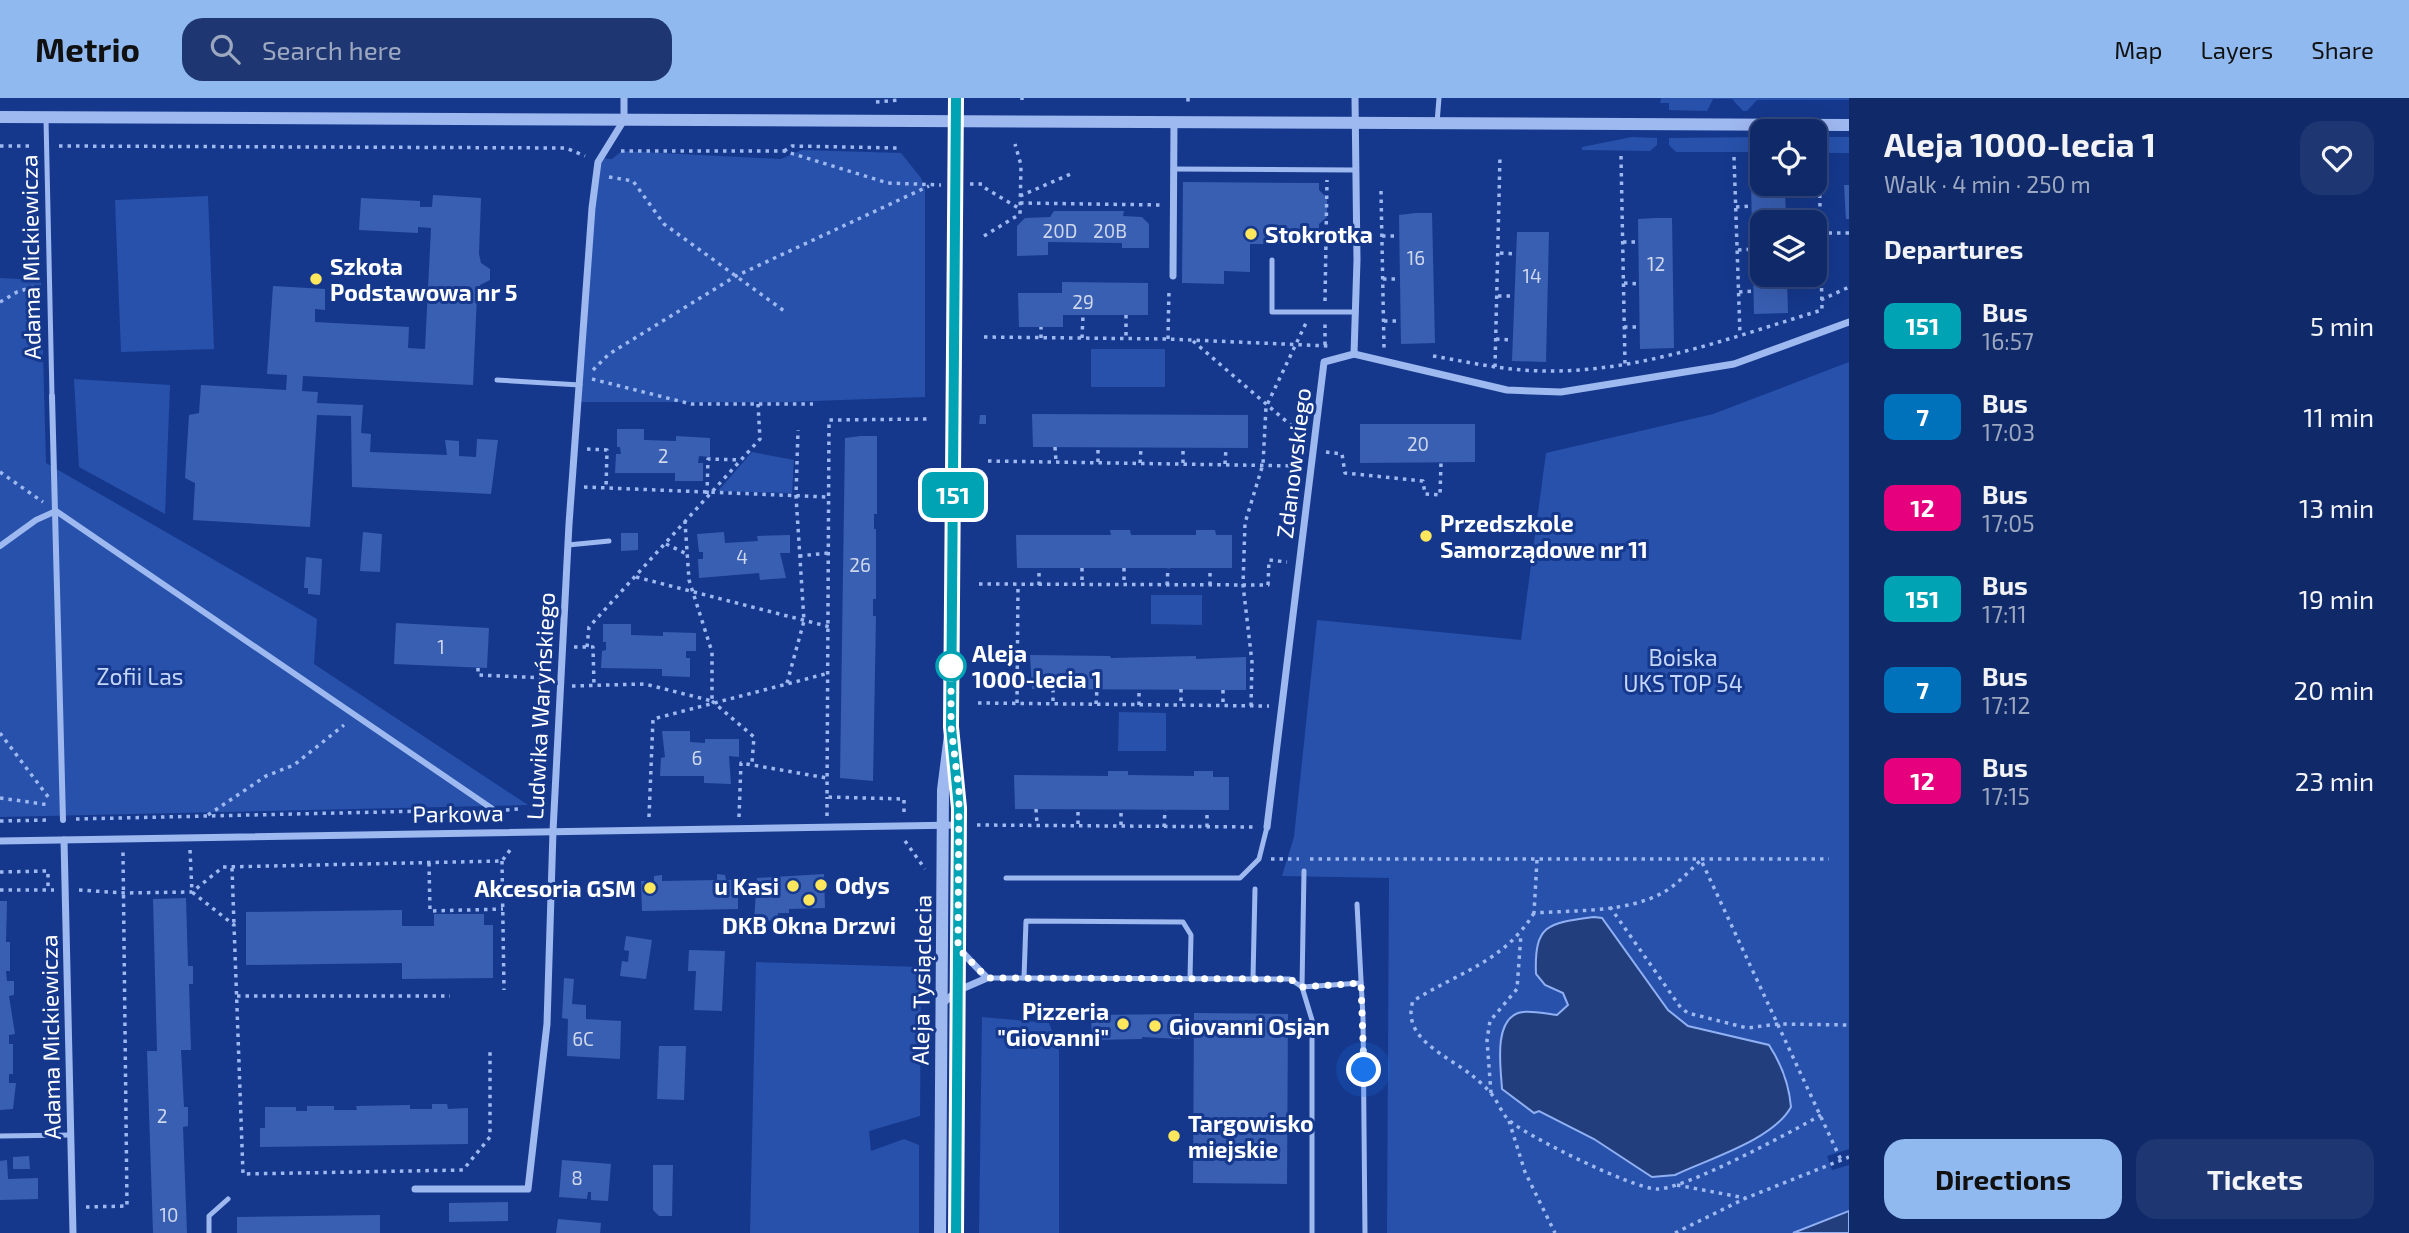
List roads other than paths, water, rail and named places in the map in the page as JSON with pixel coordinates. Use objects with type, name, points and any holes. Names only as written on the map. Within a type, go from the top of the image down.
[{"type":"street","points":[[624,98],[624,120]]},
{"type":"street","name":"Aleja Tysiąclecia","points":[[940,1233],[943,790],[951,727],[956,98]]},
{"type":"street","points":[[1355,98],[1354,354],[1507,390],[1562,392],[1734,364],[1849,322]]},
{"type":"street","points":[[0,117],[1849,125]]},
{"type":"street","name":"Ludwika Waryńskiego","points":[[415,1189],[528,1189],[547,1024],[553,831],[568,545],[598,162],[624,120]]},
{"type":"street","points":[[1173,276],[1174,122]]},
{"type":"street","name":"Zdanowskiego","points":[[1267,827],[1324,362],[1354,354]]},
{"type":"street","points":[[52,396],[63,820]]},
{"type":"street","points":[[0,546],[36,520],[56,511]]},
{"type":"street","points":[[56,511],[494,810]]},
{"type":"street","name":"Aleja Tysiąclecia","points":[[951,727],[959,791],[956,1233]]},
{"type":"street","name":"Parkowa","points":[[0,841],[959,825]]},
{"type":"street","name":"Adama Mickiewicza","points":[[64,839],[73,1233]]},
{"type":"street","points":[[942,1004],[957,991],[987,978],[958,948]]},
{"type":"lane","points":[[1436,124],[1439,98]]},
{"type":"lane","name":"Adama Mickiewicza","points":[[46,118],[52,396]]},
{"type":"lane","points":[[1173,169],[1355,170]]},
{"type":"lane","points":[[1272,260],[1272,312],[1356,312]]},
{"type":"lane","points":[[497,380],[580,385]]},
{"type":"lane","points":[[568,545],[609,541]]},
{"type":"lane","points":[[1006,878],[1240,878],[1259,859],[1267,827]]},
{"type":"lane","points":[[1304,871],[1302,987],[1312,1020],[1313,1037],[1312,1233]]},
{"type":"lane","points":[[1253,978],[1255,889]]},
{"type":"lane","points":[[1357,904],[1365,1233]]},
{"type":"lane","points":[[1024,978],[1026,921],[1183,922],[1191,935],[1190,978]]},
{"type":"lane","points":[[987,978],[1290,979],[1302,987],[1361,983]]},
{"type":"lane","points":[[0,1136],[71,1135]]},
{"type":"lane","points":[[209,1233],[209,1216],[228,1199]]},
{"type":"place","name":"Stokrotka","points":[[1251,234]]},
{"type":"place","name":"Szkoła Podstawowa nr 5","points":[[316,279]]},
{"type":"place","name":"Przedszkole Samorządowe nr 11","points":[[1426,536]]},
{"type":"place","name":"Aleja 1000-lecia 1","points":[[951,666]]},
{"type":"place","name":"Odys","points":[[821,885]]},
{"type":"place","name":"u Kasi","points":[[793,886]]},
{"type":"place","name":"Akcesoria GSM","points":[[650,888]]},
{"type":"place","name":"DKB Okna Drzwi","points":[[809,900]]},
{"type":"place","name":"Pizzeria \"Giovanni\"","points":[[1123,1024]]},
{"type":"place","name":"Giovanni Osjan","points":[[1155,1026]]},
{"type":"place","name":"Targowisko miejskie","points":[[1174,1136]]},
{"type":"park label","name":"Boiska UKS TOP 54","points":[[1683,670]]},
{"type":"park label","name":"Zofii Las","points":[[140,676]]}]
